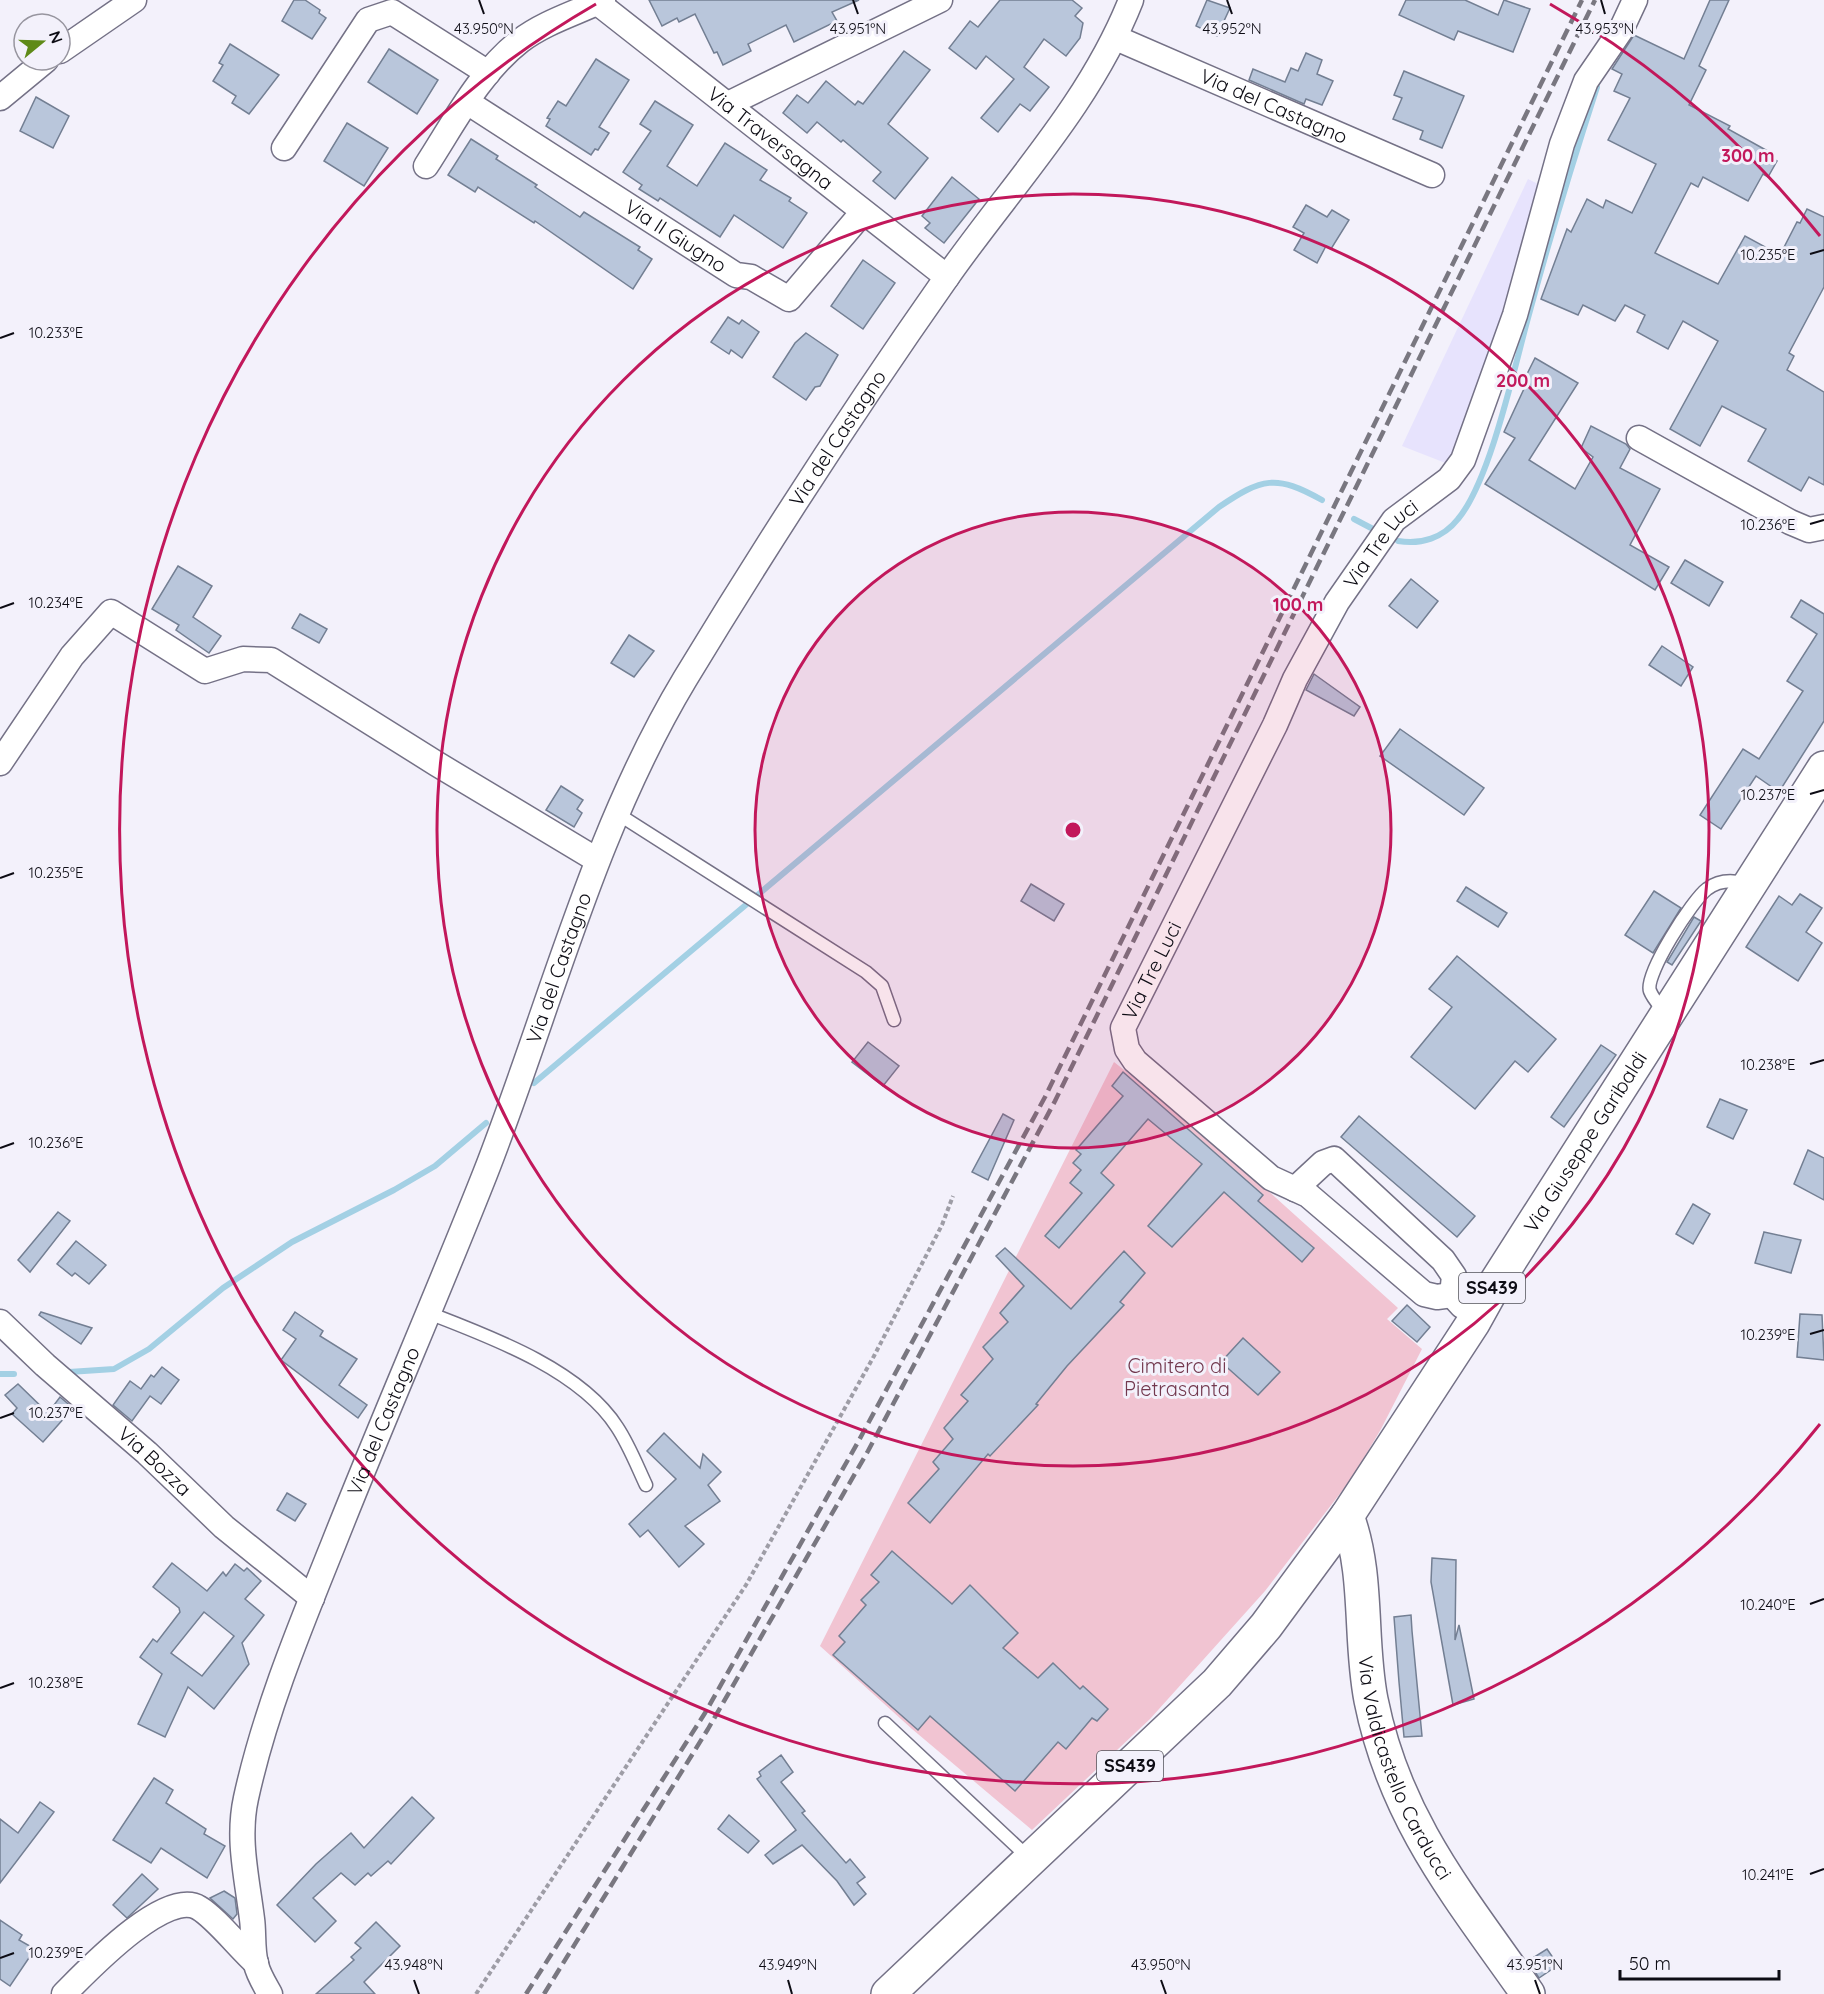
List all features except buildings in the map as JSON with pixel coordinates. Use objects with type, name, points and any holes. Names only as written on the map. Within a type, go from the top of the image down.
[{"type":"main road","name":"Via Giuseppe Garibaldi","points":[[1347,1516],[1473,1323],[1492,1287],[1668,1016],[1824,768]]},
{"type":"main road","name":"SS439","points":[[888,1994],[1217,1683],[1277,1613],[1347,1516]]},
{"type":"main road","name":"Via Valdicastello Carducci","points":[[1347,1516],[1358,1553],[1370,1697],[1381,1743],[1395,1785],[1414,1826],[1440,1868],[1528,1994]]},
{"type":"street","points":[[72,43],[134,0]]},
{"type":"street","points":[[728,104],[940,0]]},
{"type":"street","name":"Via del Castagno","points":[[270,1994],[256,1964],[253,1921],[242,1856],[245,1804],[260,1749],[312,1598],[426,1312],[485,1173],[597,860],[649,746],[681,685],[835,440],[947,277],[1039,154],[1099,68],[1116,38],[1131,0]]},
{"type":"street","name":"Via Tre Luci","points":[[1452,1295],[1437,1297],[1424,1294],[1308,1195],[1271,1178],[1135,1062],[1127,1049],[1123,1028],[1275,725],[1295,679],[1337,602],[1395,520],[1449,479],[1463,460],[1515,315],[1562,144],[1586,81],[1621,30],[1635,0]]},
{"type":"street","points":[[426,166],[488,73],[520,41],[598,1]]},
{"type":"street","name":"Via Traversagna","points":[[598,1],[947,277]]},
{"type":"street","points":[[284,148],[368,20],[392,12],[488,73]]},
{"type":"street","name":"Via del Castagno","points":[[1116,38],[1432,175]]},
{"type":"street","points":[[0,98],[31,72]]},
{"type":"street","name":"Via II Giugno","points":[[467,102],[736,275],[751,277],[789,299],[863,212]]},
{"type":"street","points":[[1639,438],[1790,522],[1809,530],[1824,527]]},
{"type":"street","points":[[0,763],[72,656],[111,612],[205,671],[243,659],[271,660],[436,764],[597,860]]},
{"type":"street","points":[[1295,1189],[1323,1163],[1334,1159],[1443,1260],[1454,1276],[1452,1295],[1465,1309],[1473,1323]]},
{"type":"street","name":"Via Bozza","points":[[0,1322],[45,1365],[147,1453],[224,1527],[312,1598]]},
{"type":"street","points":[[64,1994],[124,1935],[178,1905],[198,1907],[256,1964]]},
{"type":"lane","points":[[618,814],[866,972],[882,986],[894,1020]]},
{"type":"lane","points":[[426,1312],[528,1354],[577,1384],[616,1425],[646,1485]]},
{"type":"lane","points":[[885,1723],[1031,1860]]},
{"type":"path","points":[[476,1994],[746,1585],[874,1356],[942,1226],[953,1196]]},
{"type":"shaded area","points":[[1528,179],[1542,186],[1477,391],[1448,464],[1402,446]]},
{"type":"green space","name":"Cimitero di Pietrasanta","points":[[1114,1062],[1204,1133],[1398,1308],[1387,1319],[1422,1349],[1381,1429],[1352,1478],[1265,1591],[1150,1719],[1032,1830],[912,1729],[820,1646]]},
{"type":"waterway","points":[[1398,541],[1423,541],[1446,531],[1470,502],[1491,452],[1500,423],[1552,231],[1597,87]]},
{"type":"waterway","points":[[534,1083],[1219,507],[1247,490],[1269,483],[1293,486],[1322,500]]},
{"type":"waterway","points":[[1354,519],[1373,529]]},
{"type":"waterway","points":[[69,1372],[114,1369],[149,1349],[223,1288],[292,1242],[394,1190],[435,1166],[486,1123]]},
{"type":"waterway","points":[[0,1374],[14,1374]]},
{"type":"railway","points":[[526,1994],[705,1713],[858,1442],[1045,1097],[1582,0]]},
{"type":"railway","points":[[544,1994],[708,1729],[868,1451],[1055,1101],[1595,0]]}]
